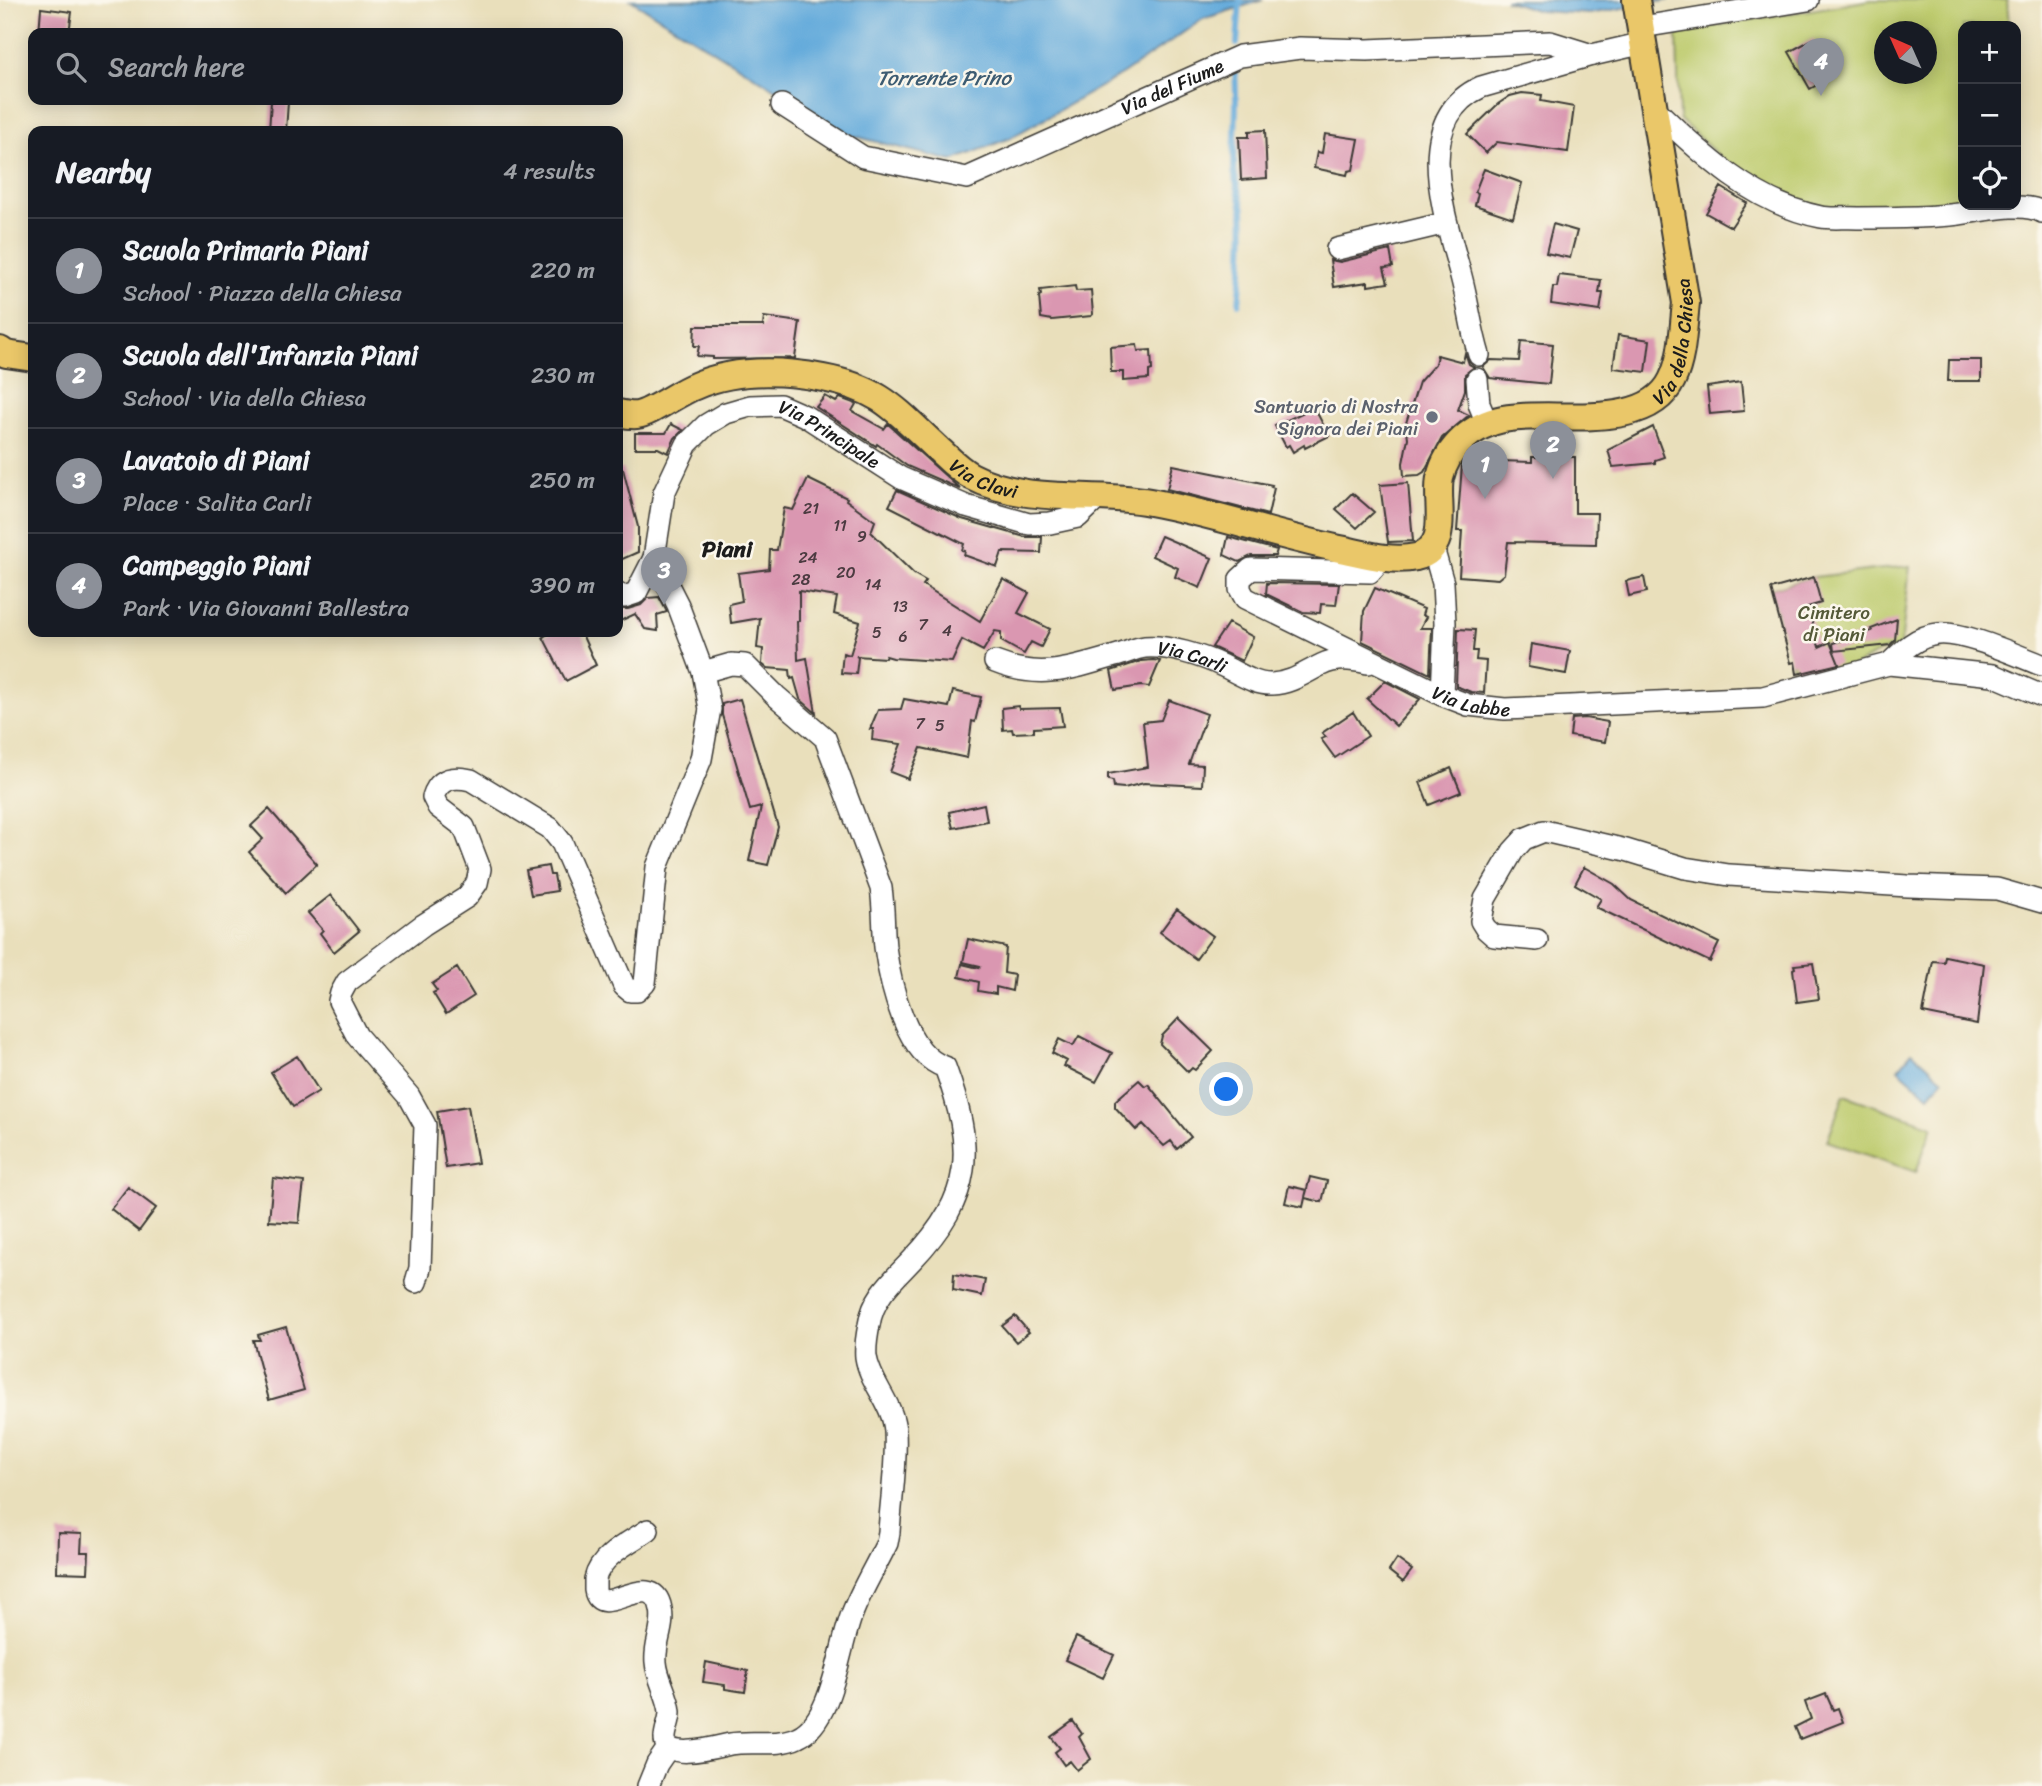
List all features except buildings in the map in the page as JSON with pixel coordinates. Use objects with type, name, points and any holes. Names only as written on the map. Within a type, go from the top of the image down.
[{"type":"main road","name":"Via della Chiesa","points":[[1487,424],[1506,418],[1624,414],[1645,407],[1660,396],[1672,380],[1682,337],[1686,303],[1640,22]]},
{"type":"main road","points":[[0,350],[6,354],[28,358]]},
{"type":"main road","name":"Via Clavi","points":[[623,414],[637,415],[695,385],[720,378],[760,372],[814,377],[853,386],[885,400],[952,462],[970,475],[1023,493],[1150,501],[1311,543],[1382,557],[1401,559],[1420,556],[1433,548]]},
{"type":"main road","points":[[1433,548],[1439,529],[1439,480],[1445,462],[1461,441],[1487,424]]},
{"type":"street","points":[[1479,355],[1446,223],[1439,182],[1438,149],[1444,123],[1466,94],[1481,87],[1592,55],[1640,22],[1808,0]]},
{"type":"street","name":"Via del Fiume","points":[[782,105],[863,157],[967,178],[1240,56],[1300,48],[1367,50],[1550,42],[1592,55]]},
{"type":"street","points":[[1654,108],[1696,150],[1762,196],[1787,207],[1822,217],[1939,215],[2030,206],[2042,212]]},
{"type":"street","points":[[1337,249],[1446,223]]},
{"type":"street","points":[[1477,379],[1479,404],[1487,424]]},
{"type":"street","name":"Via Principale","points":[[623,596],[636,593],[654,558],[664,493],[687,444],[706,425],[726,413],[750,406],[780,405],[805,416],[901,478],[965,506],[1029,524],[1078,517],[1100,496]]},
{"type":"street","points":[[1433,548],[1443,583],[1445,623],[1442,695]]},
{"type":"street","name":"Via Labbe","points":[[1382,557],[1370,572],[1251,569],[1242,575],[1239,584],[1245,598],[1442,695],[1468,705],[1505,709],[1587,704],[1683,703],[1763,697],[1889,664],[1993,674],[2042,696]]},
{"type":"street","points":[[416,1282],[420,1268],[425,1125],[409,1096],[357,1035],[340,1001],[341,993],[347,982],[423,925],[467,897],[477,883],[480,869],[471,840],[464,827],[438,807],[433,797],[436,788],[446,779],[458,777],[471,780],[550,828],[562,843],[624,986],[637,990],[645,983],[657,867],[701,759],[710,709],[703,671],[678,605],[654,558]]},
{"type":"street","name":"Via Labbe","points":[[1889,664],[1906,646],[1941,633],[2042,665]]},
{"type":"street","name":"Via Carli","points":[[995,662],[1015,670],[1043,673],[1087,664],[1145,647],[1184,652],[1268,685],[1299,678],[1321,665],[1339,660],[1385,665]]},
{"type":"street","points":[[648,1530],[608,1558],[594,1580],[596,1596],[600,1599],[608,1601],[639,1591],[656,1596],[661,1605],[663,1619],[655,1661],[670,1712],[664,1741],[668,1748],[674,1752],[740,1742],[780,1741],[797,1738],[809,1730],[818,1718],[841,1661],[852,1613],[887,1543],[895,1430],[891,1412],[866,1357],[869,1322],[877,1300],[889,1284],[939,1231],[950,1214],[965,1162],[966,1148],[945,1067],[936,1064],[914,1043],[906,1025],[885,946],[885,912],[881,888],[825,738],[775,696],[745,665],[732,664],[703,671]]},
{"type":"street","points":[[1537,940],[1494,936],[1482,921],[1485,899],[1513,851],[1524,839],[1544,831],[1626,849],[1685,867],[1729,875],[1997,889],[2042,902]]},
{"type":"street","points":[[648,1786],[657,1764],[668,1748]]},
{"type":"green space","points":[[1871,0],[2007,0],[2009,21],[1958,21],[1958,206],[1876,214],[1789,203],[1731,167],[1679,119],[1677,32]]},
{"type":"green space","name":"Cimitero di Piani","points":[[1910,566],[1899,647],[1880,652],[1854,666],[1798,684],[1771,589],[1814,577]]},
{"type":"green space","points":[[1844,1095],[1933,1126],[1916,1172],[1827,1141]]},
{"type":"water","name":"Torrente Prino","points":[[631,0],[1263,0],[1203,19],[1123,74],[1010,138],[952,161],[850,135]]},
{"type":"water","points":[[1505,0],[1670,0],[1589,14],[1539,11]]},
{"type":"water","points":[[1912,1052],[1943,1079],[1929,1096],[1898,1069]]},
{"type":"waterway","points":[[1237,44],[1240,0]]},
{"type":"waterway","points":[[1235,72],[1234,169],[1244,223],[1239,303]]},
{"type":"place","name":"Campeggio Piani","points":[[1821,96]]},
{"type":"place","name":"Santuario di Nostra Signora dei Piani","points":[[1432,417]]},
{"type":"place","name":"Scuola dell'Infanzia Piani","points":[[1553,479]]},
{"type":"place","name":"Scuola Primaria Piani","points":[[1485,499]]},
{"type":"place","name":"Lavatoio di Piani","points":[[664,605]]},
{"type":"district","name":"Piani","points":[[727,549]]}]
